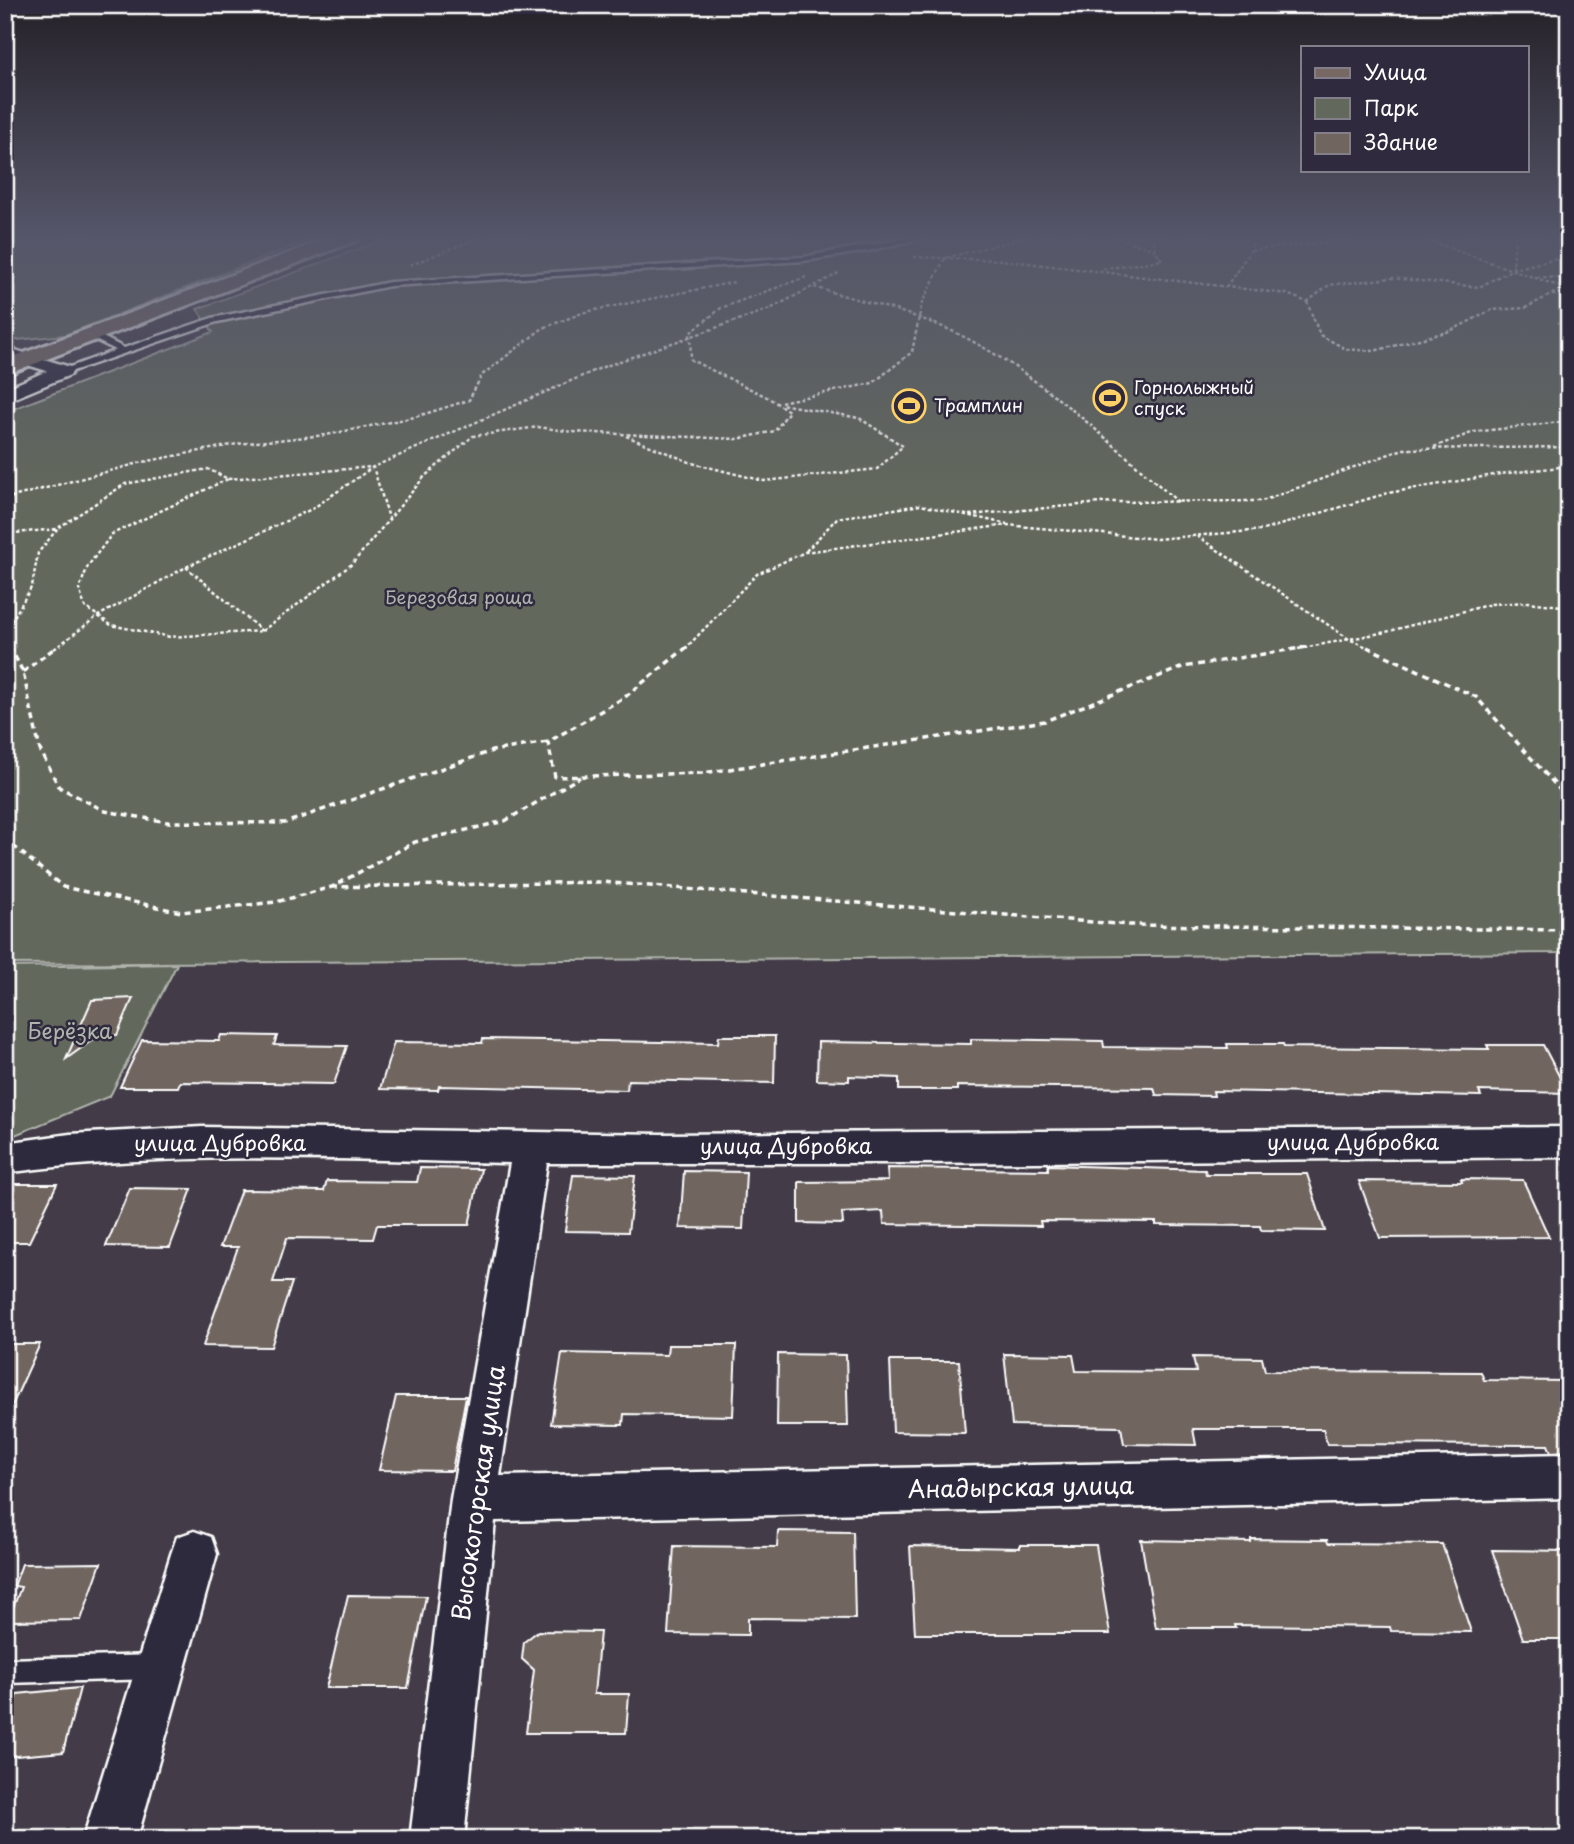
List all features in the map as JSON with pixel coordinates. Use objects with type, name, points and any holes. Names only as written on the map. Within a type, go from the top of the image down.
[{"type":"main road","points":[[5,368],[122,322]]},
{"type":"street","points":[[5,352],[64,372]]},
{"type":"street","points":[[5,396],[64,372]]},
{"type":"street","name":"улица Дубровка","points":[[5,1158],[52,1150],[181,1141],[530,1148],[1569,1142]]},
{"type":"street","name":"Высокогорская улица","points":[[437,1839],[474,1499],[530,1148]]},
{"type":"street","name":"Анадырская улица","points":[[474,1499],[1569,1476]]},
{"type":"street","points":[[110,1839],[194,1554]]},
{"type":"lane","points":[[64,372],[209,322]]},
{"type":"lane","points":[[90,334],[122,350]]},
{"type":"lane","points":[[5,1671],[161,1667]]},
{"type":"path","points":[[5,499],[143,462],[237,444],[326,435],[415,417],[469,400],[482,375],[543,328],[560,322]]},
{"type":"path","points":[[373,467],[228,479],[112,534],[88,566],[79,589],[85,607],[111,625],[170,637],[262,631],[352,564],[425,476],[473,436],[538,427],[737,439],[775,431],[789,411],[691,360],[690,333],[704,322]]},
{"type":"path","points":[[23,672],[98,616],[186,567],[312,509],[373,467],[603,367],[734,322]]},
{"type":"path","points":[[777,403],[873,383],[912,352],[916,322]]},
{"type":"path","points":[[926,322],[966,341],[1039,383],[1178,502]]},
{"type":"path","points":[[1315,322],[1320,335],[1346,349],[1374,351],[1450,331],[1468,322]]},
{"type":"path","points":[[624,434],[692,463],[764,481],[877,469],[903,446],[859,418],[777,403]]},
{"type":"path","points":[[1430,448],[1474,432],[1569,421]]},
{"type":"path","points":[[970,515],[1112,502],[1262,502],[1403,449],[1569,447]]},
{"type":"path","points":[[228,479],[208,469],[125,484],[58,528],[38,553],[32,586],[5,634],[23,672],[40,750],[59,788],[105,811],[167,822],[285,823],[492,751],[548,742],[625,697],[695,641],[757,575],[805,552],[1007,525],[1157,539],[1263,530],[1388,493],[1500,474],[1569,466]]},
{"type":"path","points":[[373,467],[390,519]]},
{"type":"path","points":[[805,552],[837,517],[920,505],[1020,527]]},
{"type":"path","points":[[5,534],[58,528]]},
{"type":"path","points":[[1197,536],[1349,639],[1476,697],[1569,800]]},
{"type":"path","points":[[186,567],[262,631]]},
{"type":"path","points":[[548,742],[555,777],[703,773],[1045,721],[1183,667],[1267,655],[1349,639],[1492,604],[1530,602],[1569,607]]},
{"type":"path","points":[[5,839],[63,887],[181,912],[276,902],[332,887],[415,842],[505,821],[580,776]]},
{"type":"path","points":[[332,887],[601,882],[1129,925],[1569,930]]},
{"type":"green space","points":[[5,322],[98,322],[65,335],[5,340]]},
{"type":"green space","name":"Березовая роща","points":[[206,322],[1569,322],[1569,953],[5,964],[5,412],[213,332]]},
{"type":"green space","name":"Берёзка","points":[[177,964],[110,1096],[5,1139],[5,967]]},
{"type":"building","points":[[133,998],[117,1035],[98,1036],[66,1059],[92,1000]]},
{"type":"building","points":[[221,1035],[277,1036],[274,1045],[347,1046],[334,1084],[180,1082],[178,1087],[120,1087],[142,1040],[219,1041]]},
{"type":"building","points":[[719,1036],[775,1036],[774,1083],[628,1080],[627,1090],[439,1086],[438,1090],[380,1089],[394,1042],[482,1043],[483,1039],[718,1043]]},
{"type":"building","points":[[971,1039],[1103,1041],[1104,1047],[1228,1048],[1227,1044],[1283,1044],[1284,1047],[1489,1049],[1487,1045],[1543,1045],[1568,1093],[1479,1091],[1481,1096],[1213,1091],[1214,1096],[1156,1095],[1154,1088],[957,1086],[957,1090],[899,1090],[899,1078],[849,1076],[849,1081],[817,1080],[818,1042],[971,1044]]},
{"type":"building","points":[[1048,1165],[1205,1170],[1206,1174],[1307,1174],[1325,1231],[1261,1230],[1260,1226],[1156,1225],[1156,1222],[1040,1221],[1041,1226],[884,1224],[883,1211],[842,1213],[843,1224],[799,1223],[799,1182],[888,1181],[887,1168],[1048,1170]]},
{"type":"building","points":[[420,1168],[481,1169],[469,1225],[377,1225],[373,1239],[287,1238],[273,1282],[292,1282],[271,1347],[203,1346],[238,1247],[220,1247],[241,1190],[324,1191],[327,1181],[417,1182]]},
{"type":"building","points":[[684,1171],[746,1172],[743,1229],[680,1228]]},
{"type":"building","points":[[573,1175],[635,1176],[628,1232],[565,1231]]},
{"type":"building","points":[[1461,1179],[1523,1180],[1549,1237],[1380,1238],[1359,1181],[1462,1182]]},
{"type":"building","points":[[5,1184],[57,1184],[29,1242],[5,1242]]},
{"type":"building","points":[[130,1188],[192,1189],[170,1247],[106,1246]]},
{"type":"building","points":[[5,1344],[40,1344],[5,1421]]},
{"type":"building","points":[[668,1345],[736,1345],[733,1416],[624,1414],[623,1425],[551,1424],[562,1353],[667,1355]]},
{"type":"building","points":[[778,1354],[846,1355],[848,1426],[777,1426]]},
{"type":"building","points":[[1004,1354],[1073,1355],[1076,1371],[1196,1372],[1193,1357],[1262,1358],[1265,1371],[1481,1372],[1484,1380],[1569,1381],[1569,1451],[1551,1452],[1548,1445],[1327,1444],[1323,1429],[1193,1429],[1196,1445],[1124,1444],[1121,1427],[1012,1425]]},
{"type":"building","points":[[890,1361],[959,1361],[965,1433],[893,1432]]},
{"type":"building","points":[[396,1396],[466,1396],[452,1471],[379,1470]]},
{"type":"building","points":[[778,1531],[853,1532],[855,1619],[748,1618],[748,1635],[668,1634],[674,1546],[777,1547]]},
{"type":"building","points":[[1251,1539],[1442,1544],[1471,1632],[1391,1631],[1390,1627],[1235,1625],[1236,1628],[1156,1628],[1141,1540],[1251,1542]]},
{"type":"building","points":[[1020,1545],[1096,1545],[1110,1634],[915,1634],[910,1546],[1020,1548]]},
{"type":"building","points":[[1492,1550],[1569,1551],[1569,1639],[1523,1639]]},
{"type":"building","points":[[101,1563],[81,1620],[8,1621],[21,1587],[14,1586],[22,1564]]},
{"type":"building","points":[[348,1595],[426,1596],[408,1688],[326,1688]]},
{"type":"building","points":[[538,1631],[600,1632],[594,1694],[629,1694],[626,1733],[526,1733],[534,1670],[522,1659],[524,1642]]},
{"type":"building","points":[[80,1688],[63,1752],[5,1757],[5,1733],[17,1694]]},
{"type":"place","name":"Горнолыжный спуск","points":[[1110,398]]},
{"type":"place","name":"Трамплин","points":[[909,406]]}]
